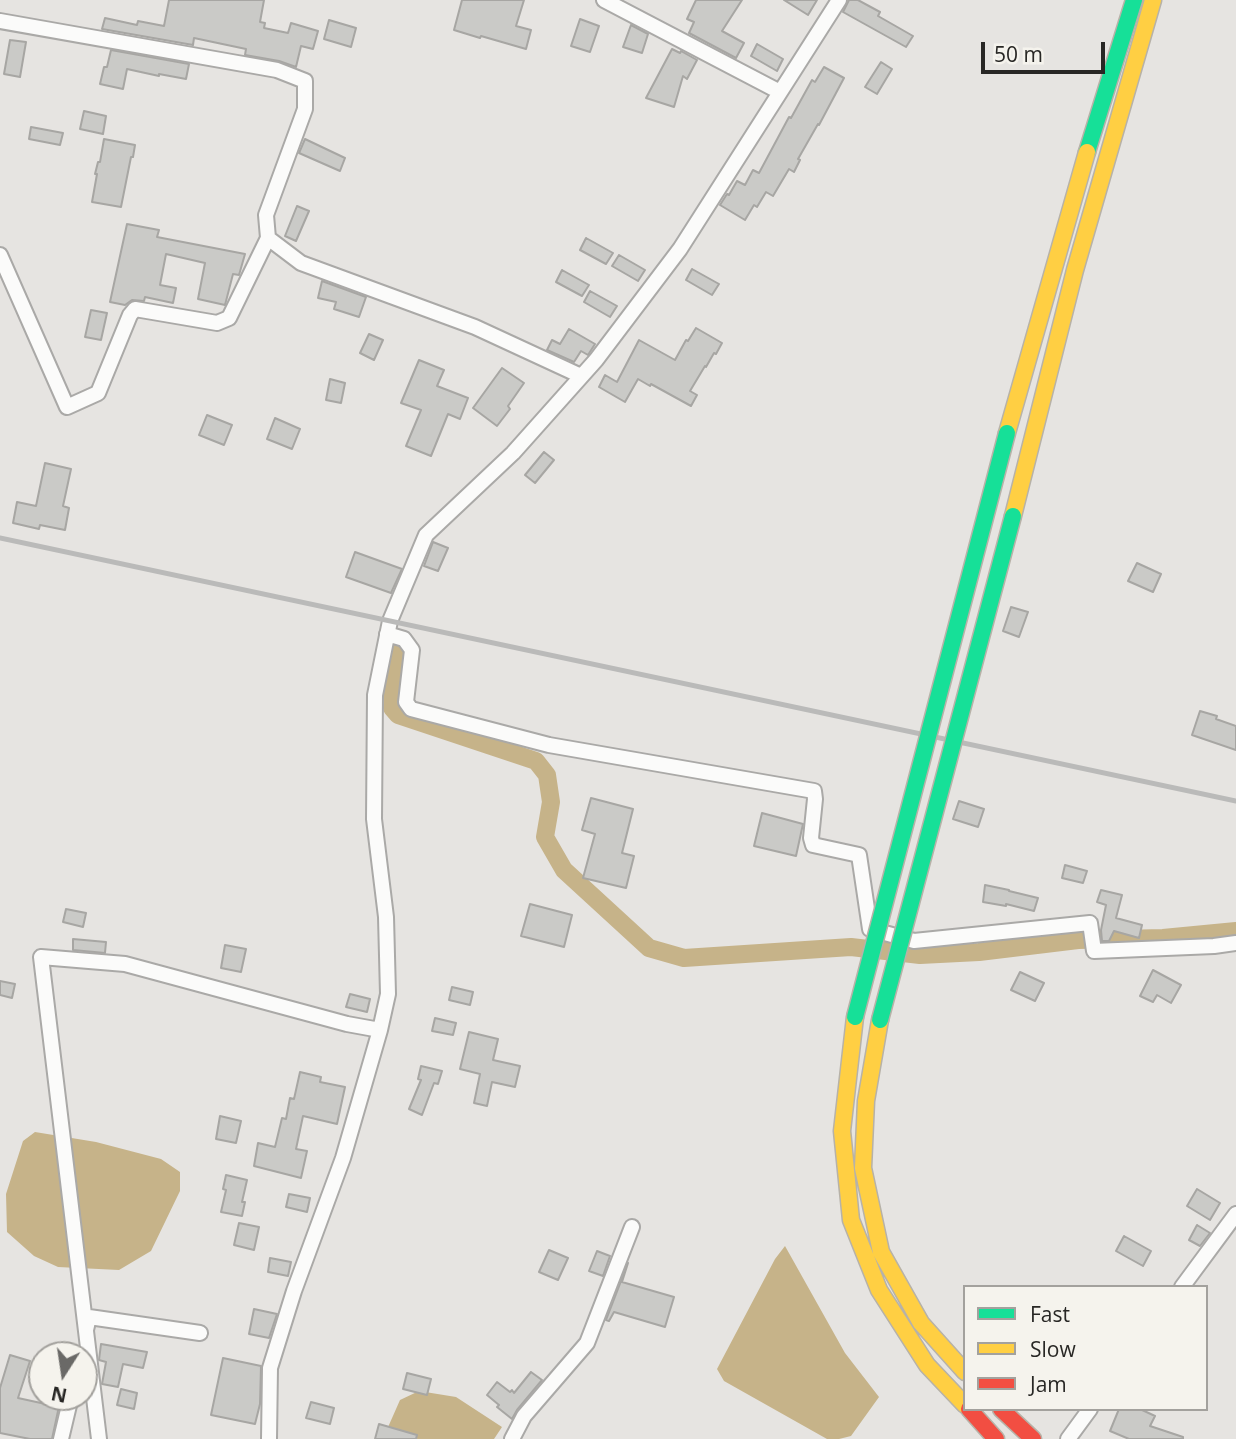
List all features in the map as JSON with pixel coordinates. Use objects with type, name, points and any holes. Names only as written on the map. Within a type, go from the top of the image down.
[{"type":"main road","points":[[963,1403],[927,1365],[879,1290],[851,1220],[842,1131],[855,1017],[1007,433],[1088,147],[1134,0]]},
{"type":"main road","points":[[963,1370],[920,1323],[881,1252],[863,1168],[866,1101],[880,1020],[1034,437],[1075,270],[1153,0]]},
{"type":"main road","points":[[971,1411],[996,1439]]},
{"type":"main road","points":[[1003,1411],[1033,1439]]},
{"type":"street","points":[[604,0],[780,92]]},
{"type":"street","points":[[269,1439],[270,1368],[294,1291],[343,1158],[388,994],[386,917],[374,819],[375,695],[390,621],[426,535],[513,453],[596,360],[680,249],[839,0]]},
{"type":"street","points":[[0,21],[277,70],[305,80],[305,109],[266,215],[268,238],[229,318],[217,323],[135,309],[98,393],[67,407],[0,255]]},
{"type":"street","points":[[268,238],[301,263],[475,327],[581,376]]},
{"type":"street","points":[[387,634],[404,639],[412,650],[406,702],[411,709],[549,745],[814,791],[811,838],[813,845],[859,855],[870,929],[914,941],[1090,923],[1094,951],[1236,943]]},
{"type":"street","points":[[99,1439],[41,957],[125,964],[347,1024],[380,1030]]},
{"type":"street","points":[[1183,1285],[1236,1214]]},
{"type":"street","points":[[512,1439],[524,1416],[587,1343],[632,1227]]},
{"type":"street","points":[[83,1341],[89,1317],[200,1333]]},
{"type":"street","points":[[61,1439],[68,1411]]},
{"type":"street","points":[[1068,1439],[1089,1411]]},
{"type":"shaded area","points":[[35,1132],[96,1142],[161,1159],[180,1172],[180,1191],[151,1251],[119,1270],[58,1267],[34,1256],[7,1232],[6,1194],[23,1141]]},
{"type":"shaded area","points":[[785,1246],[845,1353],[879,1397],[851,1436],[827,1439],[724,1381],[717,1369],[775,1259]]},
{"type":"shaded area","points":[[419,1391],[456,1397],[502,1427],[494,1439],[386,1439],[385,1434],[400,1400]]},
{"type":"building","points":[[169,0],[264,0],[260,22],[265,23],[264,28],[288,33],[291,23],[318,31],[313,49],[301,46],[296,67],[245,55],[246,49],[194,38],[193,45],[102,29],[105,18],[137,25],[138,21],[164,26]]},
{"type":"building","points":[[462,0],[524,0],[516,26],[531,30],[526,49],[454,30]]},
{"type":"building","points":[[696,0],[742,0],[722,31],[744,43],[736,58],[689,33],[694,22],[687,19]]},
{"type":"building","points":[[784,0],[817,0],[808,15]]},
{"type":"building","points":[[849,0],[858,0],[880,12],[878,16],[913,36],[906,47],[843,12]]},
{"type":"building","points":[[580,19],[599,26],[590,52],[571,46]]},
{"type":"building","points":[[329,20],[356,28],[351,47],[324,39]]},
{"type":"building","points":[[631,25],[648,34],[642,53],[623,47]]},
{"type":"building","points":[[10,40],[26,42],[20,77],[4,74]]},
{"type":"building","points":[[757,44],[783,59],[777,71],[751,56]]},
{"type":"building","points":[[672,49],[697,60],[687,79],[683,76],[674,107],[646,98]]},
{"type":"building","points":[[111,50],[189,64],[186,79],[127,69],[123,89],[100,84]]},
{"type":"building","points":[[881,62],[892,69],[877,94],[865,87]]},
{"type":"building","points":[[824,67],[844,78],[798,159],[800,160],[794,172],[789,169],[773,196],[766,192],[745,220],[720,205],[737,181],[745,185],[753,170],[759,173],[789,117],[791,118],[812,80],[815,82]]},
{"type":"building","points":[[84,111],[106,116],[103,134],[80,129]]},
{"type":"building","points":[[31,127],[63,133],[60,145],[29,139]]},
{"type":"building","points":[[104,139],[135,145],[121,207],[92,202],[95,174]]},
{"type":"building","points":[[305,139],[345,158],[340,171],[299,153]]},
{"type":"building","points":[[297,206],[309,211],[296,241],[285,236]]},
{"type":"building","points":[[127,224],[159,230],[157,237],[245,254],[239,275],[233,274],[225,305],[198,299],[205,263],[166,254],[160,285],[176,288],[173,303],[145,297],[144,301],[132,300],[125,305],[110,302]]},
{"type":"building","points":[[586,238],[613,253],[606,264],[580,250]]},
{"type":"building","points":[[619,255],[645,270],[638,281],[612,266]]},
{"type":"building","points":[[692,269],[719,284],[712,295],[686,280]]},
{"type":"building","points":[[562,270],[589,285],[582,296],[556,282]]},
{"type":"building","points":[[322,281],[366,297],[359,317],[334,309],[336,302],[318,298]]},
{"type":"building","points":[[590,291],[617,306],[610,317],[584,302]]},
{"type":"building","points":[[91,310],[107,313],[101,340],[85,337]]},
{"type":"building","points":[[696,328],[722,343],[690,391],[697,395],[691,406],[638,379],[625,402],[599,387],[605,375],[617,382],[639,340],[675,360]]},
{"type":"building","points":[[569,329],[595,344],[588,355],[581,351],[574,362],[547,350],[552,340],[560,344]]},
{"type":"building","points":[[369,334],[383,340],[374,360],[360,353]]},
{"type":"building","points":[[419,360],[444,370],[437,386],[468,398],[460,419],[448,414],[431,456],[406,446],[421,410],[401,403]]},
{"type":"building","points":[[502,368],[524,383],[497,426],[473,408]]},
{"type":"building","points":[[330,379],[345,383],[341,403],[326,400]]},
{"type":"building","points":[[207,415],[232,425],[224,445],[199,435]]},
{"type":"building","points":[[275,418],[300,429],[292,449],[267,439]]},
{"type":"building","points":[[544,452],[554,460],[535,483],[525,475]]},
{"type":"building","points":[[45,463],[71,469],[63,506],[69,508],[65,530],[40,525],[39,529],[13,523],[17,502],[36,506]]},
{"type":"building","points":[[433,542],[448,548],[438,571],[424,566]]},
{"type":"building","points":[[355,552],[402,569],[391,593],[346,577]]},
{"type":"building","points":[[1137,563],[1161,574],[1153,592],[1128,581]]},
{"type":"building","points":[[1011,607],[1028,612],[1019,637],[1003,631]]},
{"type":"building","points":[[1200,711],[1236,726],[1236,750],[1192,735]]},
{"type":"building","points":[[591,798],[633,809],[622,853],[634,856],[626,888],[583,878],[595,834],[582,830]]},
{"type":"building","points":[[959,801],[984,809],[978,827],[953,819]]},
{"type":"building","points":[[762,813],[803,824],[796,856],[754,846]]},
{"type":"building","points":[[1065,865],[1087,871],[1083,883],[1062,878]]},
{"type":"building","points":[[985,885],[1038,898],[1034,911],[983,902]]},
{"type":"building","points":[[1101,890],[1122,895],[1116,918],[1142,925],[1139,938],[1114,931],[1109,941],[1102,941],[1101,930],[1106,905],[1097,902]]},
{"type":"building","points":[[530,904],[572,915],[564,947],[521,936]]},
{"type":"building","points":[[66,909],[86,913],[83,927],[63,922]]},
{"type":"building","points":[[73,939],[106,942],[105,953],[73,950]]},
{"type":"building","points":[[225,945],[246,949],[241,972],[221,968]]},
{"type":"building","points":[[1153,970],[1181,985],[1171,1003],[1157,995],[1153,1002],[1140,996]]},
{"type":"building","points":[[1020,972],[1044,983],[1035,1001],[1011,990]]},
{"type":"building","points":[[0,981],[15,984],[12,998],[0,995]]},
{"type":"building","points":[[452,987],[473,992],[470,1005],[449,1000]]},
{"type":"building","points":[[350,994],[370,999],[367,1012],[346,1007]]},
{"type":"building","points":[[435,1018],[456,1023],[453,1035],[432,1031]]},
{"type":"building","points":[[469,1032],[498,1039],[493,1060],[520,1066],[515,1087],[492,1082],[487,1106],[474,1103],[480,1074],[460,1069]]},
{"type":"building","points":[[421,1066],[442,1071],[438,1084],[434,1083],[422,1115],[409,1109],[421,1080],[418,1079]]},
{"type":"building","points":[[300,1072],[321,1077],[320,1082],[345,1087],[337,1124],[303,1116],[296,1149],[307,1151],[301,1178],[254,1166],[258,1143],[275,1147],[282,1118],[286,1119],[290,1098],[294,1099]]},
{"type":"building","points":[[220,1116],[241,1121],[236,1143],[216,1139]]},
{"type":"building","points":[[226,1175],[247,1180],[242,1216],[221,1212]]},
{"type":"building","points":[[1197,1189],[1220,1203],[1210,1220],[1187,1206]]},
{"type":"building","points":[[289,1194],[310,1198],[307,1212],[286,1207]]},
{"type":"building","points":[[239,1223],[259,1227],[254,1250],[234,1245]]},
{"type":"building","points":[[1197,1225],[1210,1233],[1200,1246],[1189,1240]]},
{"type":"building","points":[[1124,1236],[1151,1251],[1143,1266],[1116,1251]]},
{"type":"building","points":[[549,1250],[568,1258],[558,1280],[539,1272]]},
{"type":"building","points":[[597,1251],[610,1256],[603,1276],[589,1271]]},
{"type":"building","points":[[270,1258],[291,1262],[288,1276],[268,1272]]},
{"type":"building","points":[[628,1263],[622,1282],[674,1297],[665,1327],[614,1312],[609,1321],[606,1320]]},
{"type":"building","points":[[254,1309],[277,1314],[269,1338],[249,1334]]},
{"type":"building","points":[[101,1344],[147,1352],[143,1368],[123,1364],[118,1387],[102,1384],[106,1362],[99,1360]]},
{"type":"building","points":[[10,1355],[28,1360],[18,1398],[28,1400],[28,1411],[58,1411],[52,1439],[30,1439],[0,1433],[0,1388]]},
{"type":"building","points":[[223,1358],[261,1366],[260,1404],[255,1424],[211,1415]]},
{"type":"building","points":[[531,1372],[542,1380],[512,1419],[487,1395],[497,1382],[514,1393]]},
{"type":"building","points":[[407,1373],[431,1379],[427,1395],[403,1389]]},
{"type":"building","points":[[121,1389],[137,1393],[134,1409],[117,1405]]},
{"type":"building","points":[[311,1402],[334,1408],[330,1424],[306,1418]]},
{"type":"building","points":[[1118,1411],[1144,1411],[1155,1416],[1150,1426],[1183,1439],[1129,1439],[1110,1431]]},
{"type":"building","points":[[379,1424],[417,1435],[416,1439],[375,1439]]},
{"type":"waterway","points":[[396,651],[392,708],[398,715],[536,761],[547,775],[551,802],[545,837],[564,870],[649,948],[684,958],[851,947],[920,955],[979,952],[1078,940],[1163,938],[1236,931]]},
{"type":"railway","points":[[0,538],[1236,801]]},
{"type":"traffic: fast","points":[[1087,152],[1134,0]]},
{"type":"traffic: fast","points":[[855,1017],[1007,433]]},
{"type":"traffic: fast","points":[[880,1020],[1013,516]]},
{"type":"traffic: slow","points":[[1013,516],[1075,270],[1153,0]]},
{"type":"traffic: slow","points":[[1007,433],[1087,152]]},
{"type":"traffic: slow","points":[[855,1017],[842,1131],[851,1220],[879,1290],[927,1365],[963,1403]]},
{"type":"traffic: slow","points":[[880,1020],[866,1101],[863,1168],[881,1252],[921,1323],[963,1370]]},
{"type":"traffic: jam","points":[[971,1411],[996,1439]]},
{"type":"traffic: jam","points":[[1003,1411],[1033,1439]]}]
